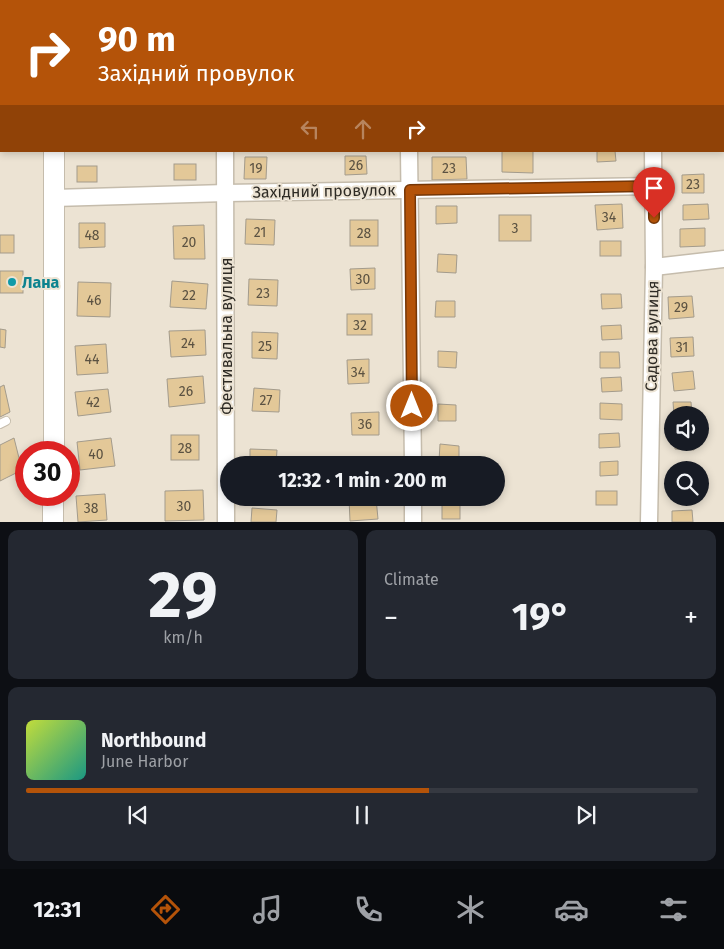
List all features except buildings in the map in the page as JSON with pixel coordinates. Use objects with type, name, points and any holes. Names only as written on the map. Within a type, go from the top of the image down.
[{"type":"street","points":[[54,152],[54,441]]},
{"type":"street","name":"Фестивальна вулиця","points":[[225,152],[226,522]]},
{"type":"street","points":[[409,152],[413,456]]},
{"type":"street","name":"Садова вулиця","points":[[649,522],[654,266],[653,152]]},
{"type":"street","name":"Західний провулок","points":[[54,198],[226,193],[654,186]]},
{"type":"street","points":[[654,266],[724,259]]},
{"type":"street","points":[[53,522],[54,506]]},
{"type":"street","points":[[413,506],[413,522]]},
{"type":"place","name":"Лана","points":[[12,282]]},
{"type":"route","points":[[412,406],[410,190],[654,186],[654,218]]}]
